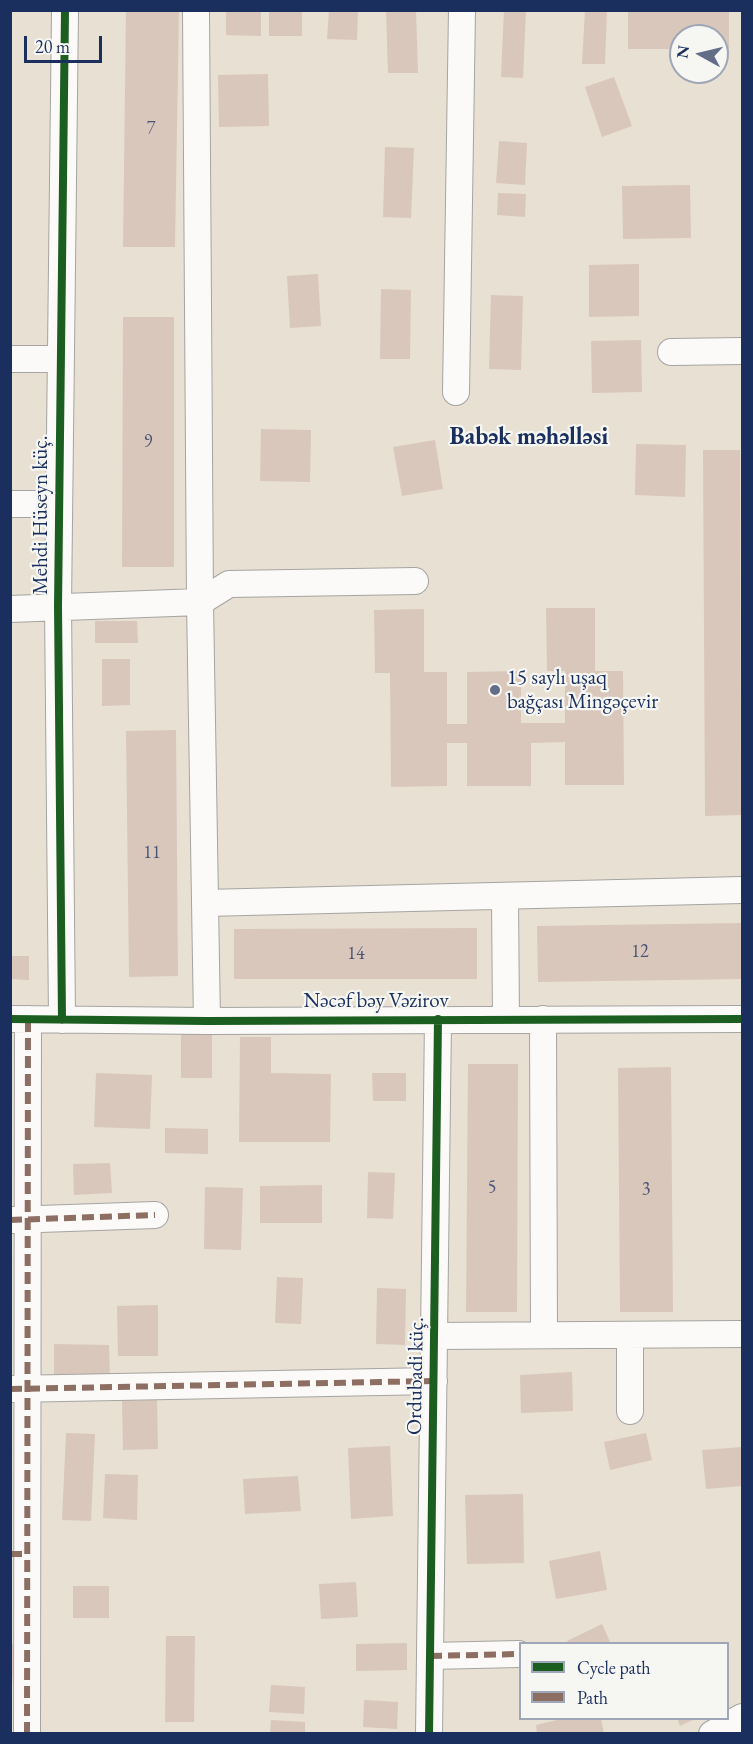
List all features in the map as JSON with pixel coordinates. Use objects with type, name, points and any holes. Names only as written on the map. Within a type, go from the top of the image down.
[{"type":"street","name":"Mehdi Hüseyn küç.","points":[[62,1020],[58,606],[65,10]]},
{"type":"street","points":[[196,10],[200,602],[207,1021]]},
{"type":"street","points":[[456,392],[462,10]]},
{"type":"street","points":[[671,352],[742,351]]},
{"type":"street","points":[[10,360],[60,360]]},
{"type":"street","points":[[10,504],[59,504]]},
{"type":"street","points":[[10,609],[200,602],[229,584],[415,581]]},
{"type":"street","points":[[205,903],[742,890]]},
{"type":"street","points":[[505,896],[506,1019]]},
{"type":"street","points":[[543,1018],[544,1335]]},
{"type":"street","points":[[19,1019],[18,1554],[27,1734]]},
{"type":"street","name":"Nəcəf bəy Vəzirov","points":[[19,1019],[207,1021],[742,1019]]},
{"type":"street","name":"Ordubadi küç.","points":[[429,1734],[438,1019]]},
{"type":"street","points":[[19,1220],[155,1215]]},
{"type":"street","points":[[434,1336],[742,1334]]},
{"type":"street","points":[[630,1335],[630,1411]]},
{"type":"street","points":[[19,1389],[434,1381]]},
{"type":"street","points":[[430,1656],[519,1654]]},
{"type":"street","points":[[712,1734],[742,1717]]},
{"type":"building","points":[[126,10],[179,10],[175,247],[123,247]]},
{"type":"building","points":[[226,10],[261,10],[261,36],[226,35]]},
{"type":"building","points":[[269,10],[302,10],[302,36],[269,36]]},
{"type":"building","points":[[329,10],[358,10],[357,40],[327,39]]},
{"type":"building","points":[[386,10],[416,10],[418,73],[388,73]]},
{"type":"building","points":[[504,10],[526,10],[523,78],[501,77]]},
{"type":"building","points":[[585,10],[607,10],[605,64],[582,64]]},
{"type":"building","points":[[628,10],[729,10],[729,24],[669,24],[669,49],[628,49]]},
{"type":"building","points":[[268,74],[269,126],[219,127],[218,75]]},
{"type":"building","points":[[614,77],[632,126],[602,137],[585,87]]},
{"type":"building","points":[[499,141],[527,143],[525,185],[496,183]]},
{"type":"building","points":[[385,147],[414,148],[411,218],[383,217]]},
{"type":"building","points":[[690,185],[691,238],[623,239],[622,186]]},
{"type":"building","points":[[498,193],[526,194],[525,217],[497,215]]},
{"type":"building","points":[[639,264],[639,316],[589,317],[589,265]]},
{"type":"building","points":[[318,274],[321,326],[290,328],[287,276]]},
{"type":"building","points":[[381,289],[411,290],[410,359],[380,359]]},
{"type":"building","points":[[491,295],[523,296],[521,370],[489,369]]},
{"type":"building","points":[[123,317],[174,317],[174,567],[122,567]]},
{"type":"building","points":[[641,340],[642,392],[592,393],[591,341]]},
{"type":"building","points":[[261,429],[311,430],[310,482],[260,481]]},
{"type":"building","points":[[435,440],[443,489],[402,496],[393,447]]},
{"type":"building","points":[[636,444],[686,445],[685,497],[635,495]]},
{"type":"building","points":[[703,450],[740,450],[741,815],[705,816]]},
{"type":"building","points":[[546,608],[595,608],[595,671],[623,671],[624,785],[565,785],[565,742],[531,743],[531,786],[467,786],[467,743],[447,743],[447,786],[391,787],[390,673],[375,673],[374,610],[424,609],[424,672],[447,672],[447,724],[467,724],[467,672],[521,671],[521,723],[565,723],[565,671],[547,671]]},
{"type":"building","points":[[95,621],[137,621],[138,643],[95,643]]},
{"type":"building","points":[[102,659],[130,659],[130,705],[102,706]]},
{"type":"building","points":[[176,730],[178,976],[129,977],[126,731]]},
{"type":"building","points":[[742,923],[742,979],[538,982],[537,926]]},
{"type":"building","points":[[477,928],[477,979],[234,979],[234,929]]},
{"type":"building","points":[[10,956],[29,956],[29,980],[10,979]]},
{"type":"building","points":[[181,1033],[212,1033],[212,1078],[181,1078]]},
{"type":"building","points":[[240,1037],[271,1037],[271,1073],[331,1074],[330,1142],[239,1142]]},
{"type":"building","points":[[468,1064],[518,1064],[517,1312],[466,1312]]},
{"type":"building","points":[[671,1067],[673,1312],[620,1312],[618,1068]]},
{"type":"building","points":[[96,1073],[152,1075],[150,1129],[94,1127]]},
{"type":"building","points":[[372,1073],[406,1073],[406,1101],[373,1101]]},
{"type":"building","points":[[165,1128],[208,1129],[208,1154],[165,1153]]},
{"type":"building","points":[[110,1163],[112,1193],[74,1195],[73,1164]]},
{"type":"building","points":[[368,1172],[395,1173],[393,1219],[367,1218]]},
{"type":"building","points":[[322,1185],[322,1223],[260,1223],[260,1186]]},
{"type":"building","points":[[205,1187],[243,1188],[241,1250],[204,1249]]},
{"type":"building","points":[[277,1277],[303,1278],[301,1324],[275,1323]]},
{"type":"building","points":[[377,1288],[406,1289],[405,1345],[376,1344]]},
{"type":"building","points":[[158,1305],[158,1356],[118,1356],[117,1306]]},
{"type":"building","points":[[54,1344],[109,1345],[110,1380],[54,1380]]},
{"type":"building","points":[[572,1372],[573,1411],[521,1413],[520,1375]]},
{"type":"building","points":[[157,1400],[158,1449],[123,1450],[122,1401]]},
{"type":"building","points":[[66,1433],[95,1434],[91,1521],[62,1520]]},
{"type":"building","points":[[646,1433],[652,1460],[610,1470],[604,1442]]},
{"type":"building","points":[[390,1446],[393,1516],[351,1519],[348,1448]]},
{"type":"building","points":[[742,1447],[742,1486],[706,1489],[702,1450]]},
{"type":"building","points":[[105,1474],[138,1475],[137,1520],[103,1518]]},
{"type":"building","points":[[298,1476],[301,1511],[245,1514],[243,1479]]},
{"type":"building","points":[[523,1494],[524,1563],[467,1564],[465,1495]]},
{"type":"building","points":[[600,1551],[607,1590],[556,1599],[549,1561]]},
{"type":"building","points":[[356,1582],[358,1617],[321,1619],[319,1584]]},
{"type":"building","points":[[73,1586],[109,1586],[109,1618],[73,1618]]},
{"type":"building","points":[[602,1624],[610,1642],[568,1642]]},
{"type":"building","points":[[166,1636],[195,1636],[194,1722],[165,1722]]},
{"type":"building","points":[[10,1643],[15,1644],[12,1687],[10,1687]]},
{"type":"building","points":[[407,1643],[407,1670],[356,1671],[356,1644]]},
{"type":"building","points":[[271,1685],[305,1687],[304,1714],[269,1712]]},
{"type":"building","points":[[364,1700],[398,1702],[397,1729],[363,1727]]},
{"type":"building","points":[[271,1720],[305,1722],[305,1734],[270,1734]]},
{"type":"building","points":[[557,1720],[601,1720],[604,1734],[537,1734],[536,1725]]},
{"type":"building","points":[[678,1720],[693,1720],[680,1726]]},
{"type":"marked path","points":[[27,1734],[28,1019]]},
{"type":"marked path","points":[[10,1220],[155,1215]]},
{"type":"marked path","points":[[10,1389],[434,1381]]},
{"type":"marked path","points":[[10,1554],[26,1554]]},
{"type":"marked path","points":[[430,1656],[519,1654]]},
{"type":"cycle path","points":[[62,1020],[58,606],[65,10]]},
{"type":"cycle path","points":[[10,1019],[207,1021],[742,1019]]},
{"type":"cycle path","points":[[429,1734],[438,1019]]},
{"type":"place","name":"15 saylı uşaq bağçası Mingəçevir","points":[[495,690]]},
{"type":"district","name":"Babək məhəlləsi","points":[[529,437]]}]
